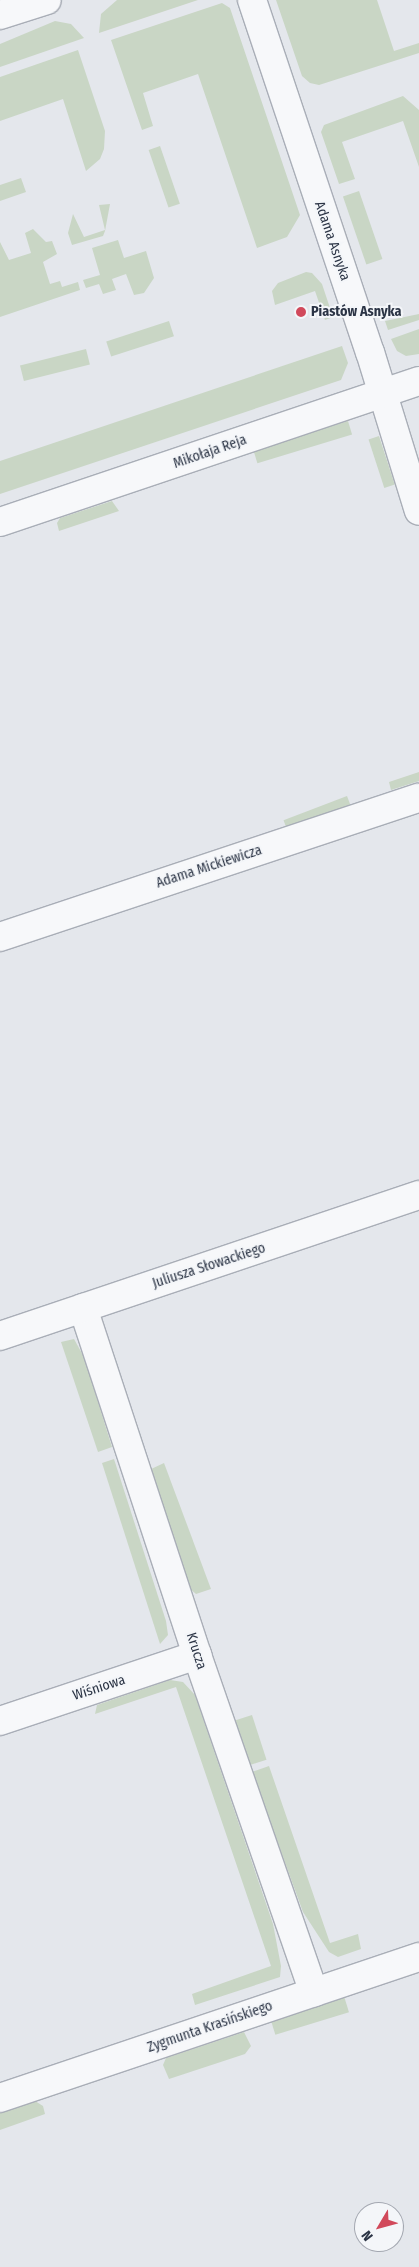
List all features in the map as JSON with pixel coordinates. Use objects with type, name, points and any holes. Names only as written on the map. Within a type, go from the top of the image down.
[{"type":"street","points":[[0,15],[47,0]]},
{"type":"street","name":"Adama Asnyka","points":[[252,0],[383,393],[419,512]]},
{"type":"street","name":"Mikołaja Reja","points":[[0,522],[419,381]]},
{"type":"street","name":"Adama Mickiewicza","points":[[0,937],[419,798]]},
{"type":"street","name":"Juliusza Słowackiego","points":[[0,1336],[419,1196]]},
{"type":"street","name":"Krucza","points":[[83,1308],[197,1655],[314,1992]]},
{"type":"street","name":"Wiśniowa","points":[[0,1721],[197,1655]]},
{"type":"street","name":"Zygmunta Krasińskiego","points":[[0,2098],[419,1957]]},
{"type":"green space","points":[[117,0],[198,0],[99,33],[101,14]]},
{"type":"green space","points":[[276,0],[377,0],[394,51],[419,43],[419,53],[319,85],[310,83],[302,76]]},
{"type":"green space","points":[[222,3],[230,8],[300,215],[287,237],[257,248],[198,74],[143,93],[153,126],[142,130],[111,40]]},
{"type":"green space","points":[[55,21],[71,24],[84,38],[0,67],[0,44]]},
{"type":"green space","points":[[78,50],[105,131],[104,149],[100,159],[86,171],[63,99],[0,121],[0,77]]},
{"type":"green space","points":[[403,96],[419,110],[419,167],[403,121],[342,142],[355,179],[339,184],[321,132],[324,125]]},
{"type":"green space","points":[[160,146],[180,204],[169,208],[149,150]]},
{"type":"green space","points":[[21,178],[26,192],[0,201],[0,185]]},
{"type":"green space","points":[[359,191],[382,259],[366,265],[343,197]]},
{"type":"green space","points":[[110,204],[105,231],[103,236],[72,245],[68,233],[73,214],[84,237],[105,230],[99,205]]},
{"type":"green space","points":[[33,229],[46,242],[52,241],[57,254],[43,262],[50,284],[60,281],[62,287],[78,282],[80,290],[0,317],[0,242],[9,260],[31,253],[25,233]]},
{"type":"green space","points":[[118,240],[124,258],[146,251],[154,278],[144,293],[134,295],[126,274],[112,279],[116,290],[103,294],[99,284],[86,288],[83,280],[100,275],[92,248]]},
{"type":"green space","points":[[306,272],[312,273],[322,284],[333,317],[325,320],[315,291],[275,305],[272,291],[278,283]]},
{"type":"green space","points":[[419,314],[419,320],[388,330],[385,321]]},
{"type":"green space","points":[[169,321],[174,336],[111,357],[106,341]]},
{"type":"green space","points":[[419,329],[419,354],[406,356],[397,351],[391,339]]},
{"type":"green space","points":[[342,346],[348,363],[341,380],[0,494],[0,461]]},
{"type":"green space","points":[[86,349],[90,365],[24,381],[20,365]]},
{"type":"green space","points":[[348,421],[352,434],[257,463],[253,450]]},
{"type":"green space","points":[[379,436],[395,485],[384,488],[369,439]]},
{"type":"green space","points":[[112,501],[119,511],[59,531],[57,523],[60,518]]},
{"type":"green space","points":[[419,772],[419,781],[391,790],[389,782]]},
{"type":"green space","points":[[347,796],[350,804],[287,829],[284,820]]},
{"type":"green space","points":[[74,1339],[84,1357],[112,1447],[98,1452],[61,1342]]},
{"type":"green space","points":[[114,1459],[166,1621],[168,1635],[160,1644],[102,1463]]},
{"type":"green space","points":[[164,1463],[211,1589],[196,1594],[189,1588],[149,1470]]},
{"type":"green space","points":[[170,1680],[183,1682],[195,1695],[273,1924],[281,1966],[280,1977],[195,2005],[192,1994],[271,1966],[176,1687],[95,1714],[97,1705]]},
{"type":"green space","points":[[252,1715],[267,1760],[249,1765],[235,1721]]},
{"type":"green space","points":[[269,1766],[330,1943],[358,1934],[361,1949],[338,1957],[329,1952],[303,1912],[252,1772]]},
{"type":"green space","points":[[344,1996],[349,2012],[275,2035],[270,2019]]},
{"type":"green space","points":[[244,2032],[251,2046],[245,2054],[169,2079],[163,2065],[166,2058]]},
{"type":"green space","points":[[35,2101],[43,2106],[45,2114],[0,2130],[0,2112]]},
{"type":"place","name":"Piastów Asnyka","points":[[301,312]]}]
